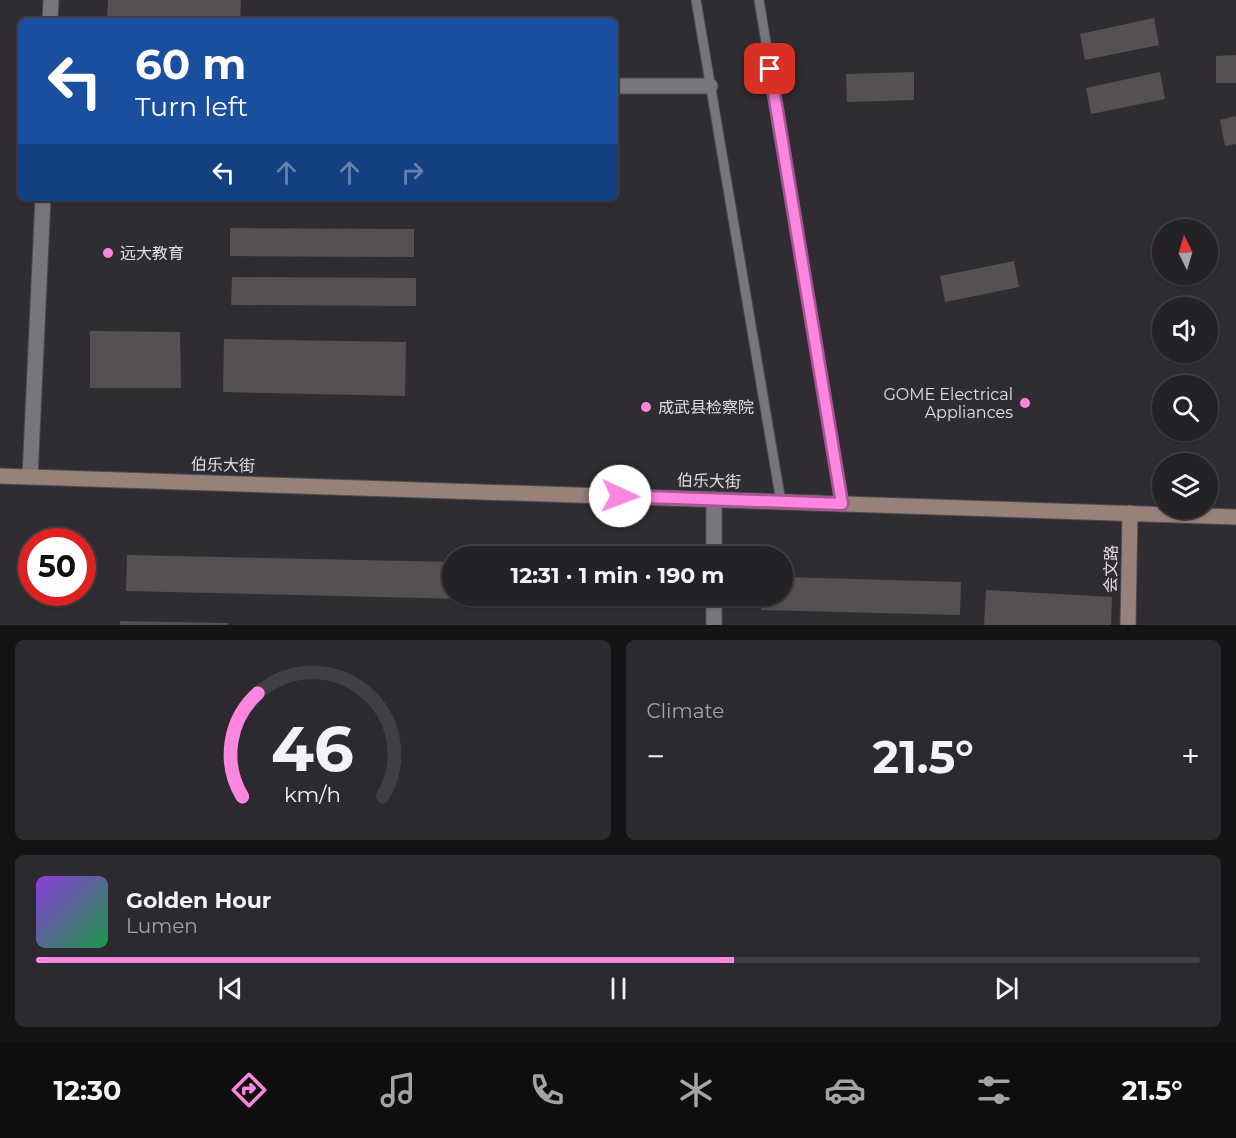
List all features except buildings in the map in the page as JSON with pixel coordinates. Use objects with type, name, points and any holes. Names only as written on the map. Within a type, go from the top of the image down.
[{"type":"main road","name":"伯乐大街","points":[[0,476],[1236,517]]},
{"type":"main road","name":"会文路","points":[[1128,625],[1130,513]]},
{"type":"street","points":[[50,18],[51,0]]},
{"type":"street","points":[[618,86],[710,87]]},
{"type":"street","points":[[30,477],[43,201]]},
{"type":"street","points":[[714,500],[714,546]]},
{"type":"street","points":[[714,606],[714,625]]},
{"type":"lane","points":[[696,0],[781,502]]},
{"type":"lane","points":[[759,0],[842,504]]},
{"type":"place","name":"远大教育","points":[[108,253]]},
{"type":"place","name":"GOME Electrical Appliances","points":[[1025,403]]},
{"type":"place","name":"成武县检察院","points":[[646,407]]},
{"type":"route","points":[[620,496],[842,504],[770,69]]}]
